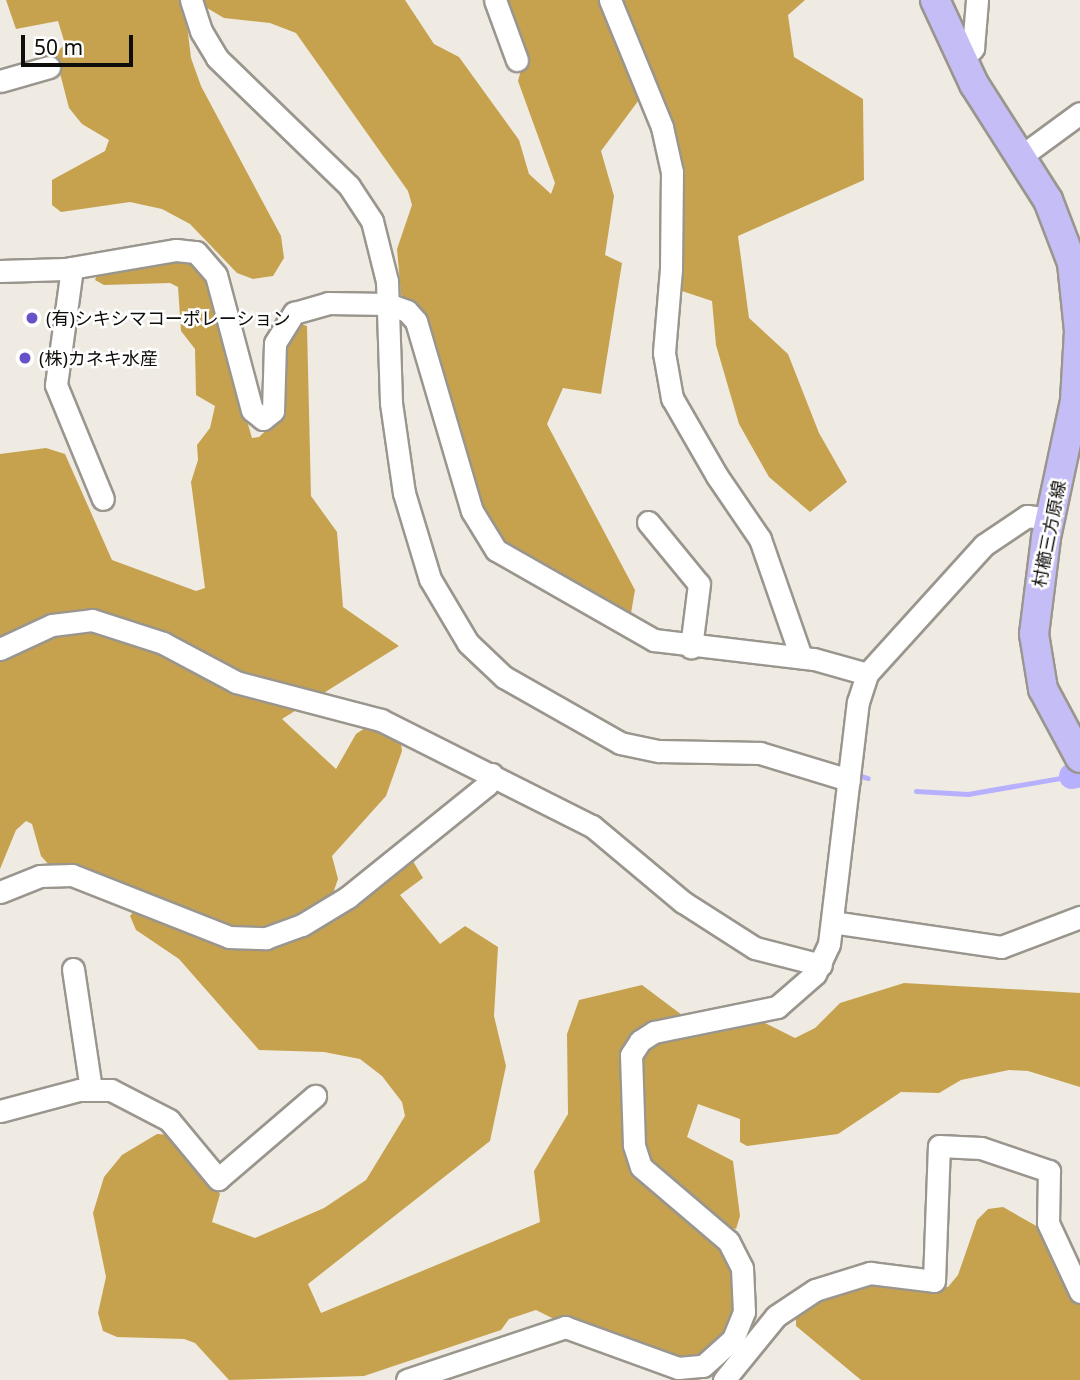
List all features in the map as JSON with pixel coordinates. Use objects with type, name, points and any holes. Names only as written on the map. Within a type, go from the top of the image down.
[{"type":"main road","name":"村櫛三方原線","points":[[935,0],[961,61],[1074,245],[1079,307],[1077,377],[1038,589],[1035,653],[1049,706],[1080,758]]},
{"type":"street","points":[[191,0],[201,31],[217,58],[362,203],[380,240],[388,304],[394,433],[411,522],[440,602],[485,661],[525,690],[620,743],[659,751],[760,753],[849,780]]},
{"type":"street","points":[[495,0],[517,60]]},
{"type":"street","points":[[610,0],[662,127],[671,172],[671,269],[664,353],[672,398],[760,539],[802,657]]},
{"type":"street","points":[[961,61],[973,48],[977,0]]},
{"type":"street","points":[[0,81],[49,67]]},
{"type":"street","points":[[1020,157],[1080,113]]},
{"type":"street","points":[[0,271],[72,268],[176,250],[205,257],[216,275],[252,410],[264,419],[273,411],[275,343],[294,313],[316,304],[388,304],[407,311],[416,321],[472,511],[485,539],[508,560],[643,635],[691,647],[802,657],[855,667],[867,674]]},
{"type":"street","points":[[72,268],[56,385],[103,499]]},
{"type":"street","points":[[407,1380],[565,1328],[678,1368],[708,1373],[740,1326],[746,1283],[727,1241],[648,1175],[636,1157],[631,1055],[640,1041],[654,1032],[777,1007],[804,988],[821,965],[832,922],[858,702],[867,674],[984,545],[1027,516],[1050,519]]},
{"type":"street","points":[[648,522],[699,584],[691,647]]},
{"type":"street","points":[[0,649],[71,620],[111,625],[179,651],[236,682],[382,720],[592,825],[683,902],[755,948],[821,965]]},
{"type":"street","points":[[0,892],[40,876],[72,875],[229,937],[266,938],[302,925],[348,897],[487,785],[492,774]]},
{"type":"street","points":[[832,922],[1002,947],[1080,917]]},
{"type":"street","points":[[73,969],[91,1088]]},
{"type":"street","points":[[0,1111],[91,1088],[127,1095],[169,1119],[218,1179],[315,1096]]},
{"type":"street","points":[[724,1380],[776,1315],[808,1293],[870,1273],[934,1281],[940,1146],[981,1148],[1049,1171],[1048,1223],[1080,1292]]},
{"type":"shaded area","points":[[6,0],[184,0],[191,58],[201,86],[281,236],[284,258],[273,276],[253,279],[237,273],[190,224],[162,209],[130,202],[61,212],[52,205],[52,180],[105,151],[109,140],[82,124],[69,108],[55,54],[65,44],[58,21],[16,29]]},
{"type":"shaded area","points":[[203,0],[405,0],[434,44],[459,57],[519,140],[529,174],[551,194],[555,183],[518,81],[522,66],[501,0],[805,0],[788,15],[794,57],[863,99],[864,180],[738,236],[749,318],[788,354],[819,433],[847,482],[810,512],[769,477],[739,424],[716,345],[712,301],[676,289],[650,85],[601,151],[614,196],[605,255],[622,263],[601,394],[563,388],[547,424],[635,590],[630,619],[512,553],[484,522],[401,294],[397,249],[412,205],[408,191],[296,33],[270,23],[224,18],[207,8]]},
{"type":"shaded area","points":[[177,256],[201,262],[252,438],[259,437],[275,422],[281,355],[297,323],[307,326],[311,496],[337,532],[343,607],[399,646],[282,719],[336,769],[356,734],[371,724],[400,736],[402,751],[386,796],[332,856],[338,879],[331,899],[299,919],[248,932],[50,866],[41,856],[32,824],[26,821],[16,830],[0,869],[0,454],[46,448],[65,454],[112,560],[196,591],[205,588],[191,482],[198,460],[197,445],[210,428],[215,406],[196,395],[195,349],[181,331],[178,287],[170,283],[104,285],[95,280],[98,272]]},
{"type":"shaded area","points":[[410,856],[423,878],[400,895],[440,944],[465,926],[498,947],[494,1016],[506,1066],[490,1141],[308,1284],[321,1313],[540,1222],[534,1171],[568,1114],[567,1034],[579,1000],[642,985],[682,1015],[651,1024],[622,1052],[625,1147],[642,1182],[720,1247],[733,1271],[736,1310],[725,1334],[709,1352],[690,1359],[668,1355],[585,1322],[554,1319],[536,1310],[509,1319],[501,1330],[364,1376],[229,1380],[195,1343],[184,1339],[117,1337],[103,1331],[98,1313],[106,1277],[93,1213],[104,1177],[122,1155],[157,1134],[173,1135],[220,1194],[212,1222],[255,1238],[324,1208],[366,1180],[405,1116],[402,1102],[382,1076],[360,1059],[324,1052],[259,1050],[179,959],[136,930],[130,916],[136,909],[247,946]]},
{"type":"shaded area","points":[[904,983],[1080,993],[1080,1087],[1028,1071],[1009,1070],[961,1080],[939,1093],[901,1092],[838,1134],[747,1146],[740,1142],[740,1119],[698,1104],[687,1137],[733,1161],[740,1216],[736,1229],[725,1226],[655,1169],[645,1153],[639,1058],[651,1043],[707,1029],[763,1022],[795,1038],[815,1028],[840,1003]]},
{"type":"shaded area","points":[[1003,1207],[1040,1228],[1080,1303],[1080,1380],[861,1380],[796,1326],[796,1308],[860,1281],[948,1287],[958,1275],[977,1220],[988,1209]]},
{"type":"waterway","points":[[385,232],[393,264]]},
{"type":"waterway","points":[[1072,776],[1080,774]]},
{"type":"waterway","points":[[861,776],[868,778]]},
{"type":"waterway","points":[[916,791],[968,794],[1072,776]]},
{"type":"place","name":"(有)シキシマコーポレーション","points":[[32,318]]},
{"type":"place","name":"(株)カネキ水産","points":[[25,358]]}]
